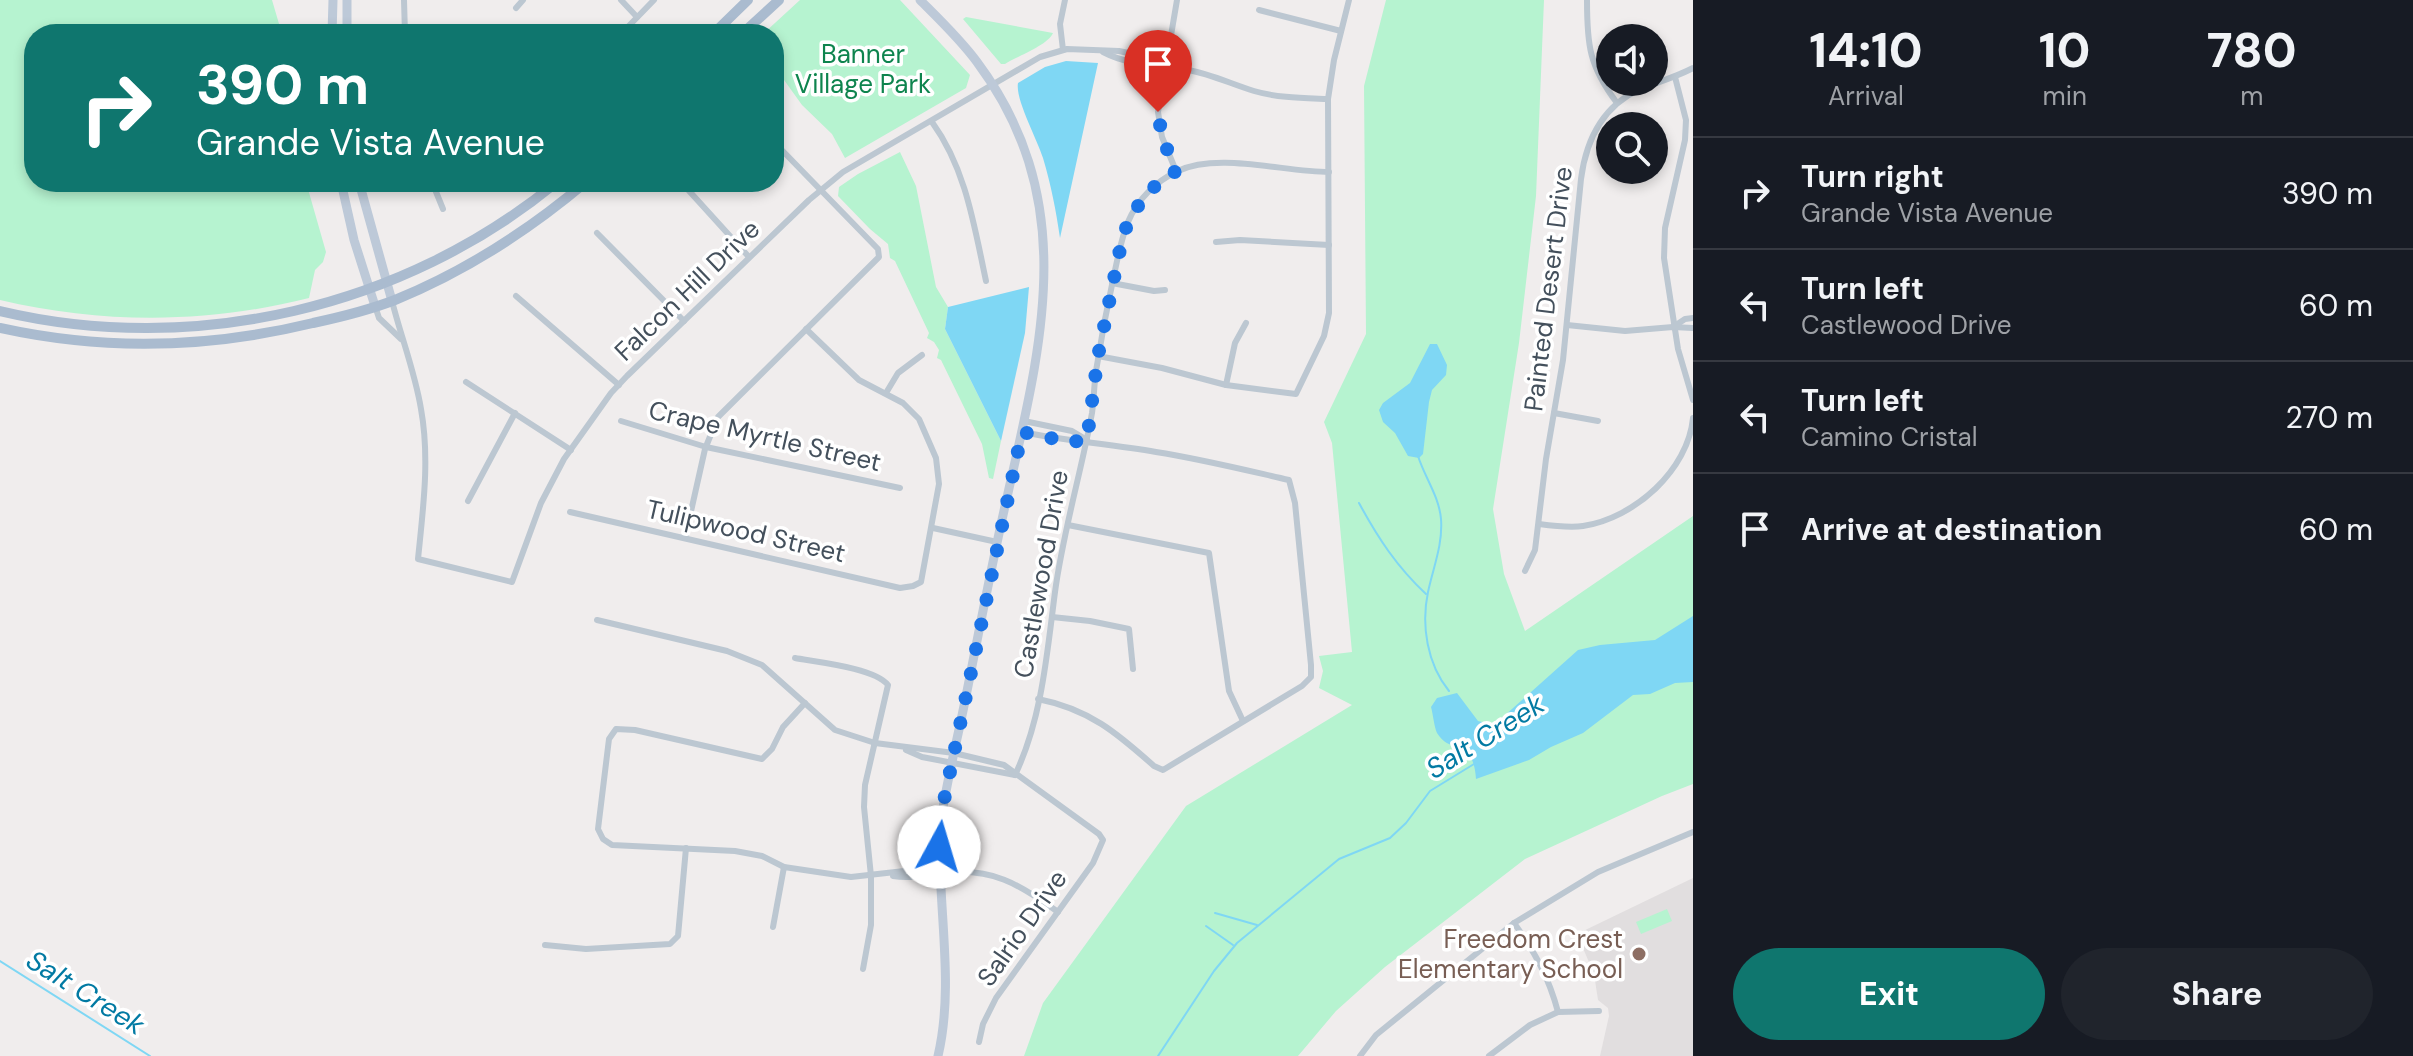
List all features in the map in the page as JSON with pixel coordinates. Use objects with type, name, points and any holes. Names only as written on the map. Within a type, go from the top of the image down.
[{"type":"main road","points":[[723,24],[748,0]]},
{"type":"main road","points":[[753,24],[779,0]]},
{"type":"main road","points":[[0,311],[93,326],[193,326],[268,317],[325,304],[428,266],[523,210],[545,192]]},
{"type":"main road","points":[[0,328],[117,345],[215,341],[279,331],[392,301],[442,278],[507,242],[573,192]]},
{"type":"street","points":[[332,24],[333,0]]},
{"type":"street","points":[[347,0],[347,24]]},
{"type":"street","points":[[404,0],[405,24]]},
{"type":"street","points":[[516,8],[523,0]]},
{"type":"street","points":[[621,0],[637,17]]},
{"type":"street","points":[[630,24],[654,0]]},
{"type":"street","points":[[920,0],[964,45],[993,86],[1015,130],[1037,197],[1043,236],[1045,288],[1042,324],[1023,426],[941,820],[939,873],[945,994],[938,1056]]},
{"type":"street","points":[[1063,50],[1060,24],[1065,0]]},
{"type":"street","points":[[1176,171],[1159,126],[1158,103],[1177,0]]},
{"type":"street","points":[[1098,356],[1162,368],[1226,385],[1296,394],[1309,372],[1327,325],[1328,99],[1349,0]]},
{"type":"street","points":[[1587,0],[1587,35],[1591,58],[1601,82],[1617,103]]},
{"type":"street","points":[[1259,10],[1341,31]]},
{"type":"street","name":"Falcon Hill Drive","points":[[401,339],[415,378],[426,447],[418,559],[512,582],[541,503],[571,450],[619,385],[749,257],[843,172],[1040,57],[1063,50],[1103,52],[1149,67],[1166,66],[1220,78],[1269,94],[1328,99]]},
{"type":"street","name":"Painted Desert Drive","points":[[1525,571],[1535,550],[1539,524],[1567,325],[1585,153],[1600,122],[1617,103],[1640,89],[1693,68]]},
{"type":"street","points":[[1675,77],[1686,120],[1685,140],[1664,243],[1673,327],[1693,400]]},
{"type":"street","points":[[932,122],[945,140],[964,181],[986,281]]},
{"type":"street","points":[[685,538],[712,427],[730,403],[879,257],[878,249],[784,152]]},
{"type":"street","name":"Castlewood Drive","points":[[1015,775],[1029,742],[1038,699],[1058,568],[1087,440],[1112,283],[1123,235],[1132,214],[1150,190],[1176,171],[1205,164],[1329,172]]},
{"type":"street","points":[[343,192],[354,240],[379,318],[401,339]]},
{"type":"street","points":[[362,192],[401,339]]},
{"type":"street","points":[[436,192],[443,209]]},
{"type":"street","points":[[690,192],[749,257]]},
{"type":"street","points":[[597,233],[684,321]]},
{"type":"street","points":[[1216,242],[1240,240],[1329,245]]},
{"type":"street","points":[[1112,283],[1154,291],[1165,290]]},
{"type":"street","points":[[516,296],[619,385]]},
{"type":"street","points":[[1673,327],[1693,318]]},
{"type":"street","points":[[1226,385],[1235,343],[1246,323]]},
{"type":"street","points":[[1567,325],[1634,331],[1693,328]]},
{"type":"street","points":[[806,329],[859,380],[903,403],[919,419],[936,458],[939,484],[933,528],[997,542]]},
{"type":"street","points":[[886,393],[898,373],[922,355]]},
{"type":"street","points":[[466,382],[571,450]]},
{"type":"street","points":[[468,501],[515,413]]},
{"type":"street","points":[[1554,413],[1598,421]]},
{"type":"street","points":[[1539,524],[1583,526],[1616,515],[1664,481],[1673,471],[1691,443],[1693,418]]},
{"type":"street","name":"Crape Myrtle Street","points":[[621,421],[706,447],[900,488]]},
{"type":"street","points":[[1023,426],[1070,442],[1087,440],[1174,455],[1289,480],[1295,503],[1311,677],[1302,686],[1163,770],[1101,722],[1071,707],[1038,699]]},
{"type":"street","name":"Tulipwood Street","points":[[570,512],[900,588],[921,582],[933,528]]},
{"type":"street","points":[[1068,525],[1209,553],[1229,691],[1243,721]]},
{"type":"street","points":[[1052,617],[1129,629],[1133,669]]},
{"type":"street","points":[[597,620],[727,651],[762,665],[835,730],[922,757],[953,758],[1015,775]]},
{"type":"street","points":[[795,658],[883,679],[888,685],[865,785],[871,925],[863,969]]},
{"type":"street","points":[[805,703],[783,727],[772,749],[762,759],[635,730],[616,729],[609,739],[598,829],[603,839],[612,845],[735,851],[762,856],[784,867],[851,877],[922,869],[999,877],[1026,889],[1058,912]]},
{"type":"street","name":"Salrio Drive","points":[[979,1042],[983,1024],[996,998],[1093,863],[1103,840],[1099,834],[1015,775]]},
{"type":"street","points":[[1360,1056],[1376,1035],[1514,923],[1598,872],[1693,832]]},
{"type":"street","points":[[545,945],[586,949],[670,944],[678,936],[686,848]]},
{"type":"street","points":[[773,927],[784,867]]},
{"type":"street","points":[[1514,923],[1535,952],[1550,982],[1558,1012]]},
{"type":"street","points":[[1489,1056],[1530,1025],[1558,1012],[1599,1011]]},
{"type":"street","points":[[1500,1047],[1508,1056]]},
{"type":"shaded area","name":"Freedom Crest Elementary School","points":[[1693,878],[1693,1056],[1600,1056],[1608,1008],[1598,1000],[1594,974],[1577,934]]},
{"type":"green space","points":[[0,0],[272,0],[279,24],[24,24],[24,192],[309,192],[326,252],[323,262],[315,270],[309,298],[232,313],[154,318],[77,313],[0,300]]},
{"type":"green space","name":"Banner Village Park","points":[[800,0],[900,0],[970,75],[966,88],[845,158],[832,134],[802,105],[784,80],[784,24],[774,24]]},
{"type":"green space","points":[[1386,0],[1544,0],[1536,196],[1519,343],[1493,509],[1504,574],[1525,631],[1693,516],[1693,784],[1525,859],[1385,967],[1336,1011],[1298,1056],[1024,1056],[1043,1003],[1186,806],[1352,705],[1319,688],[1323,671],[1319,656],[1352,652],[1332,443],[1324,422],[1366,334],[1364,86]]},
{"type":"green space","points":[[966,17],[1053,33],[1039,46],[1001,64],[963,19]]},
{"type":"green space","points":[[900,152],[916,186],[936,287],[948,307],[945,329],[1001,441],[993,479],[989,478],[982,444],[941,360],[937,358],[939,350],[927,338],[929,333],[895,261],[890,258],[888,244],[838,196],[839,187]]},
{"type":"green space","points":[[1667,909],[1672,921],[1641,934],[1636,922]]},
{"type":"water","points":[[1066,61],[1098,63],[1060,238],[1046,168],[1023,109],[1018,83],[1045,67]]},
{"type":"water","points":[[1029,287],[1025,333],[1001,441],[945,329],[948,307]]},
{"type":"water","points":[[1430,344],[1437,344],[1447,365],[1446,375],[1432,390],[1423,454],[1419,458],[1408,456],[1395,433],[1383,422],[1379,410],[1383,403],[1410,383]]},
{"type":"water","points":[[1693,616],[1693,682],[1675,683],[1650,694],[1633,695],[1583,733],[1529,760],[1476,779],[1471,757],[1437,733],[1431,707],[1437,698],[1457,693],[1478,721],[1494,725],[1578,650],[1655,640]]},
{"type":"waterway","points":[[1418,456],[1438,503],[1441,519],[1439,547],[1426,605],[1426,631],[1435,669],[1449,691]]},
{"type":"waterway","points":[[1359,503],[1389,552],[1426,594]]},
{"type":"waterway","name":"Salt Creek","points":[[1158,1056],[1214,971],[1237,943],[1339,859],[1390,838],[1406,823],[1430,791],[1474,764]]},
{"type":"waterway","points":[[1215,913],[1257,925]]},
{"type":"waterway","points":[[1206,926],[1233,945]]},
{"type":"waterway","name":"Salt Creek","points":[[0,961],[150,1056]]},
{"type":"place","name":"Freedom Crest Elementary School","points":[[1639,954]]},
{"type":"route","points":[[939,847],[943,805],[1022,432],[1070,442],[1087,440],[1095,373],[1123,235],[1132,214],[1150,190],[1176,171],[1162,137],[1158,112]]}]
